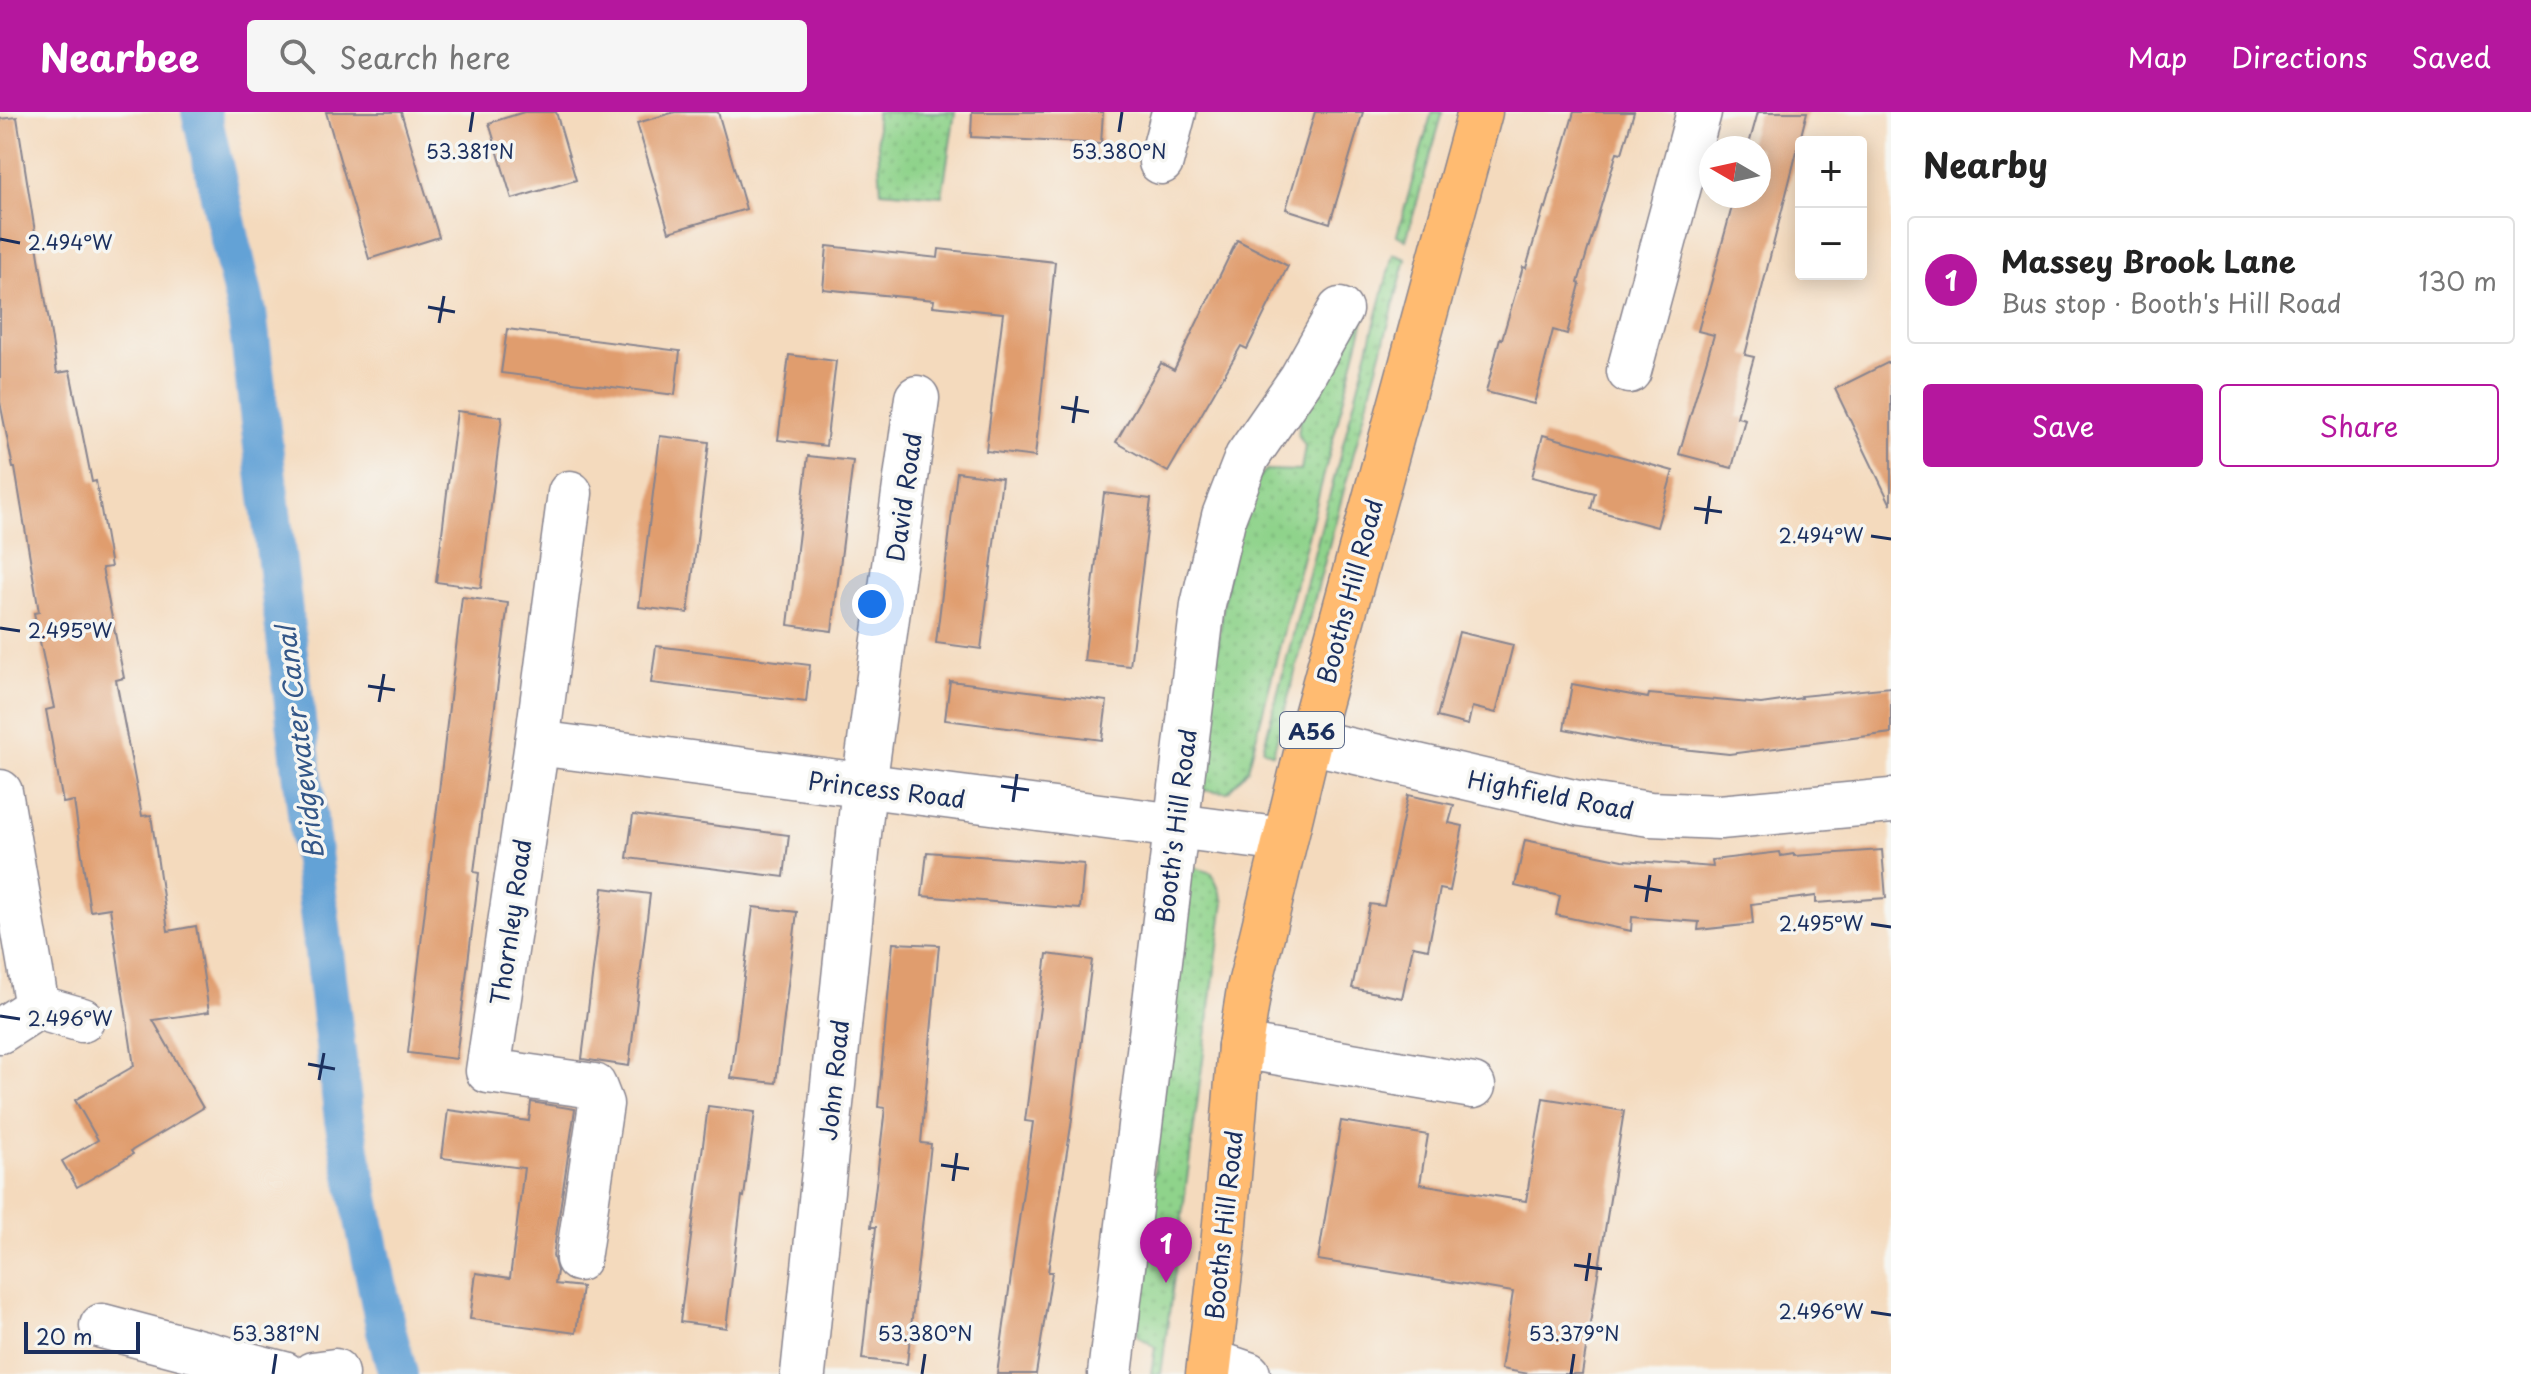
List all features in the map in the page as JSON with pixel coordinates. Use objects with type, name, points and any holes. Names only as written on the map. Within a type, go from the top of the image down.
[{"type":"main road","name":"Booths Hill Road","points":[[1222,1370],[1240,1046],[1249,989],[1309,741],[1480,112]]},
{"type":"street","points":[[1161,162],[1174,112]]},
{"type":"street","points":[[1629,371],[1699,112]]},
{"type":"street","name":"Booth's Hill Road","points":[[1110,1374],[1203,605],[1224,516],[1247,457],[1301,379],[1340,310]]},
{"type":"street","name":"David Road","points":[[864,786],[917,398]]},
{"type":"street","name":"Thornley Road","points":[[570,493],[537,743],[488,1071],[594,1086],[601,1104],[578,1259]]},
{"type":"street","name":"Highfield Road","points":[[1309,741],[1582,804],[1650,814],[1720,817],[1891,801]]},
{"type":"street","name":"Princess Road","points":[[537,743],[1284,840]]},
{"type":"street","name":"John Road","points":[[803,1374],[864,786]]},
{"type":"street","points":[[0,792],[37,1007]]},
{"type":"street","points":[[0,1031],[37,1007],[82,1020]]},
{"type":"street","points":[[1240,1046],[1473,1086]]},
{"type":"street","points":[[102,1326],[284,1374]]},
{"type":"street","points":[[313,1374],[335,1371],[336,1374]]},
{"type":"green space","points":[[876,112],[955,112],[942,196],[881,191]]},
{"type":"green space","points":[[1432,112],[1443,112],[1406,240],[1397,235]]},
{"type":"green space","points":[[1393,254],[1406,259],[1273,754],[1263,749]]},
{"type":"green space","points":[[1369,300],[1248,769],[1228,792],[1198,790],[1230,558],[1248,489],[1266,470],[1301,471],[1305,446],[1298,434],[1301,413]]},
{"type":"green space","points":[[1186,865],[1212,873],[1224,902],[1161,1374],[1151,1374],[1155,1347],[1137,1335]]},
{"type":"building","points":[[326,112],[401,112],[439,237],[369,259]]},
{"type":"building","points":[[524,112],[556,112],[576,180],[512,199],[489,123]]},
{"type":"building","points":[[675,112],[718,112],[746,209],[669,232],[637,123]]},
{"type":"building","points":[[972,112],[1103,112],[1101,144],[971,137]]},
{"type":"building","points":[[1315,112],[1363,112],[1330,223],[1286,209]]},
{"type":"building","points":[[1574,112],[1634,112],[1622,153],[1617,152],[1578,283],[1567,334],[1553,330],[1534,404],[1486,392],[1500,338],[1546,208]]},
{"type":"building","points":[[1758,112],[1807,112],[1801,136],[1795,136],[1795,159],[1745,355],[1754,357],[1737,417],[1745,419],[1732,468],[1679,454],[1714,335],[1698,331],[1732,208],[1771,208],[1771,136],[1751,136]]},
{"type":"building","points":[[17,117],[57,373],[70,371],[92,482],[96,481],[111,567],[102,568],[124,678],[116,680],[142,816],[151,815],[168,931],[196,926],[209,1012],[153,1020],[203,1108],[77,1187],[62,1161],[98,1140],[75,1100],[134,1066],[110,908],[90,911],[74,801],[63,803],[46,710],[54,708],[34,613],[39,612],[15,468],[0,402],[0,119]]},
{"type":"building","points":[[1237,240],[1288,266],[1247,349],[1241,346],[1168,472],[1116,442],[1161,363],[1174,370]]},
{"type":"building","points":[[827,246],[938,258],[939,249],[1055,262],[1035,457],[986,451],[1003,313],[933,306],[934,300],[823,289]]},
{"type":"building","points":[[507,329],[680,351],[675,395],[501,373]]},
{"type":"building","points":[[789,355],[836,361],[826,446],[778,440]]},
{"type":"building","points":[[1891,361],[1891,505],[1835,389]]},
{"type":"building","points":[[457,411],[502,417],[481,588],[436,582]]},
{"type":"building","points":[[1543,435],[1673,471],[1657,527],[1591,509],[1595,493],[1532,477]]},
{"type":"building","points":[[660,436],[709,442],[688,613],[639,607]]},
{"type":"building","points":[[808,456],[853,461],[832,631],[788,625]]},
{"type":"building","points":[[957,472],[1002,478],[981,649],[936,643]]},
{"type":"building","points":[[1104,493],[1151,499],[1130,666],[1084,661]]},
{"type":"building","points":[[462,597],[508,603],[474,872],[479,873],[456,1059],[408,1053]]},
{"type":"building","points":[[1459,632],[1513,645],[1496,713],[1472,707],[1468,725],[1437,717]]},
{"type":"building","points":[[656,646],[810,665],[806,702],[651,683]]},
{"type":"building","points":[[950,681],[1107,701],[1102,740],[945,720]]},
{"type":"building","points":[[1572,684],[1648,698],[1649,694],[1761,704],[1801,696],[1891,687],[1891,733],[1729,754],[1644,745],[1564,729]]},
{"type":"building","points":[[1408,795],[1454,805],[1449,823],[1463,826],[1450,891],[1440,889],[1428,949],[1413,946],[1402,998],[1352,988],[1370,904],[1384,906]]},
{"type":"building","points":[[633,815],[789,835],[784,877],[627,858]]},
{"type":"building","points":[[1525,840],[1623,860],[1713,867],[1712,860],[1780,852],[1781,856],[1794,856],[1882,850],[1886,898],[1816,903],[1816,896],[1751,904],[1753,924],[1698,930],[1699,922],[1632,917],[1631,931],[1556,915],[1560,896],[1515,886]]},
{"type":"building","points":[[927,852],[1084,864],[1080,909],[922,896]]},
{"type":"building","points":[[603,888],[650,894],[629,1066],[582,1059]]},
{"type":"building","points":[[753,907],[797,912],[776,1083],[731,1078]]},
{"type":"building","points":[[893,943],[939,945],[921,1143],[931,1144],[907,1364],[862,1359],[876,1227],[871,1227],[885,1108],[878,1107]]},
{"type":"building","points":[[1047,954],[1092,960],[1036,1374],[997,1374],[1033,1122],[1025,1121]]},
{"type":"building","points":[[1543,1098],[1624,1111],[1582,1374],[1529,1374],[1501,1369],[1513,1292],[1318,1260],[1341,1121],[1428,1135],[1420,1184],[1526,1201]]},
{"type":"building","points":[[531,1102],[575,1109],[553,1256],[557,1271],[555,1284],[582,1287],[576,1333],[470,1319],[476,1273],[510,1278],[524,1168],[442,1158],[448,1110],[529,1121]]},
{"type":"building","points":[[708,1106],[755,1112],[726,1328],[680,1322]]},
{"type":"waterway","name":"Bridgewater Canal","points":[[201,112],[247,313],[344,1119],[386,1330],[398,1374]]},
{"type":"place","name":"Massey Brook Lane","points":[[1166,1283]]}]
